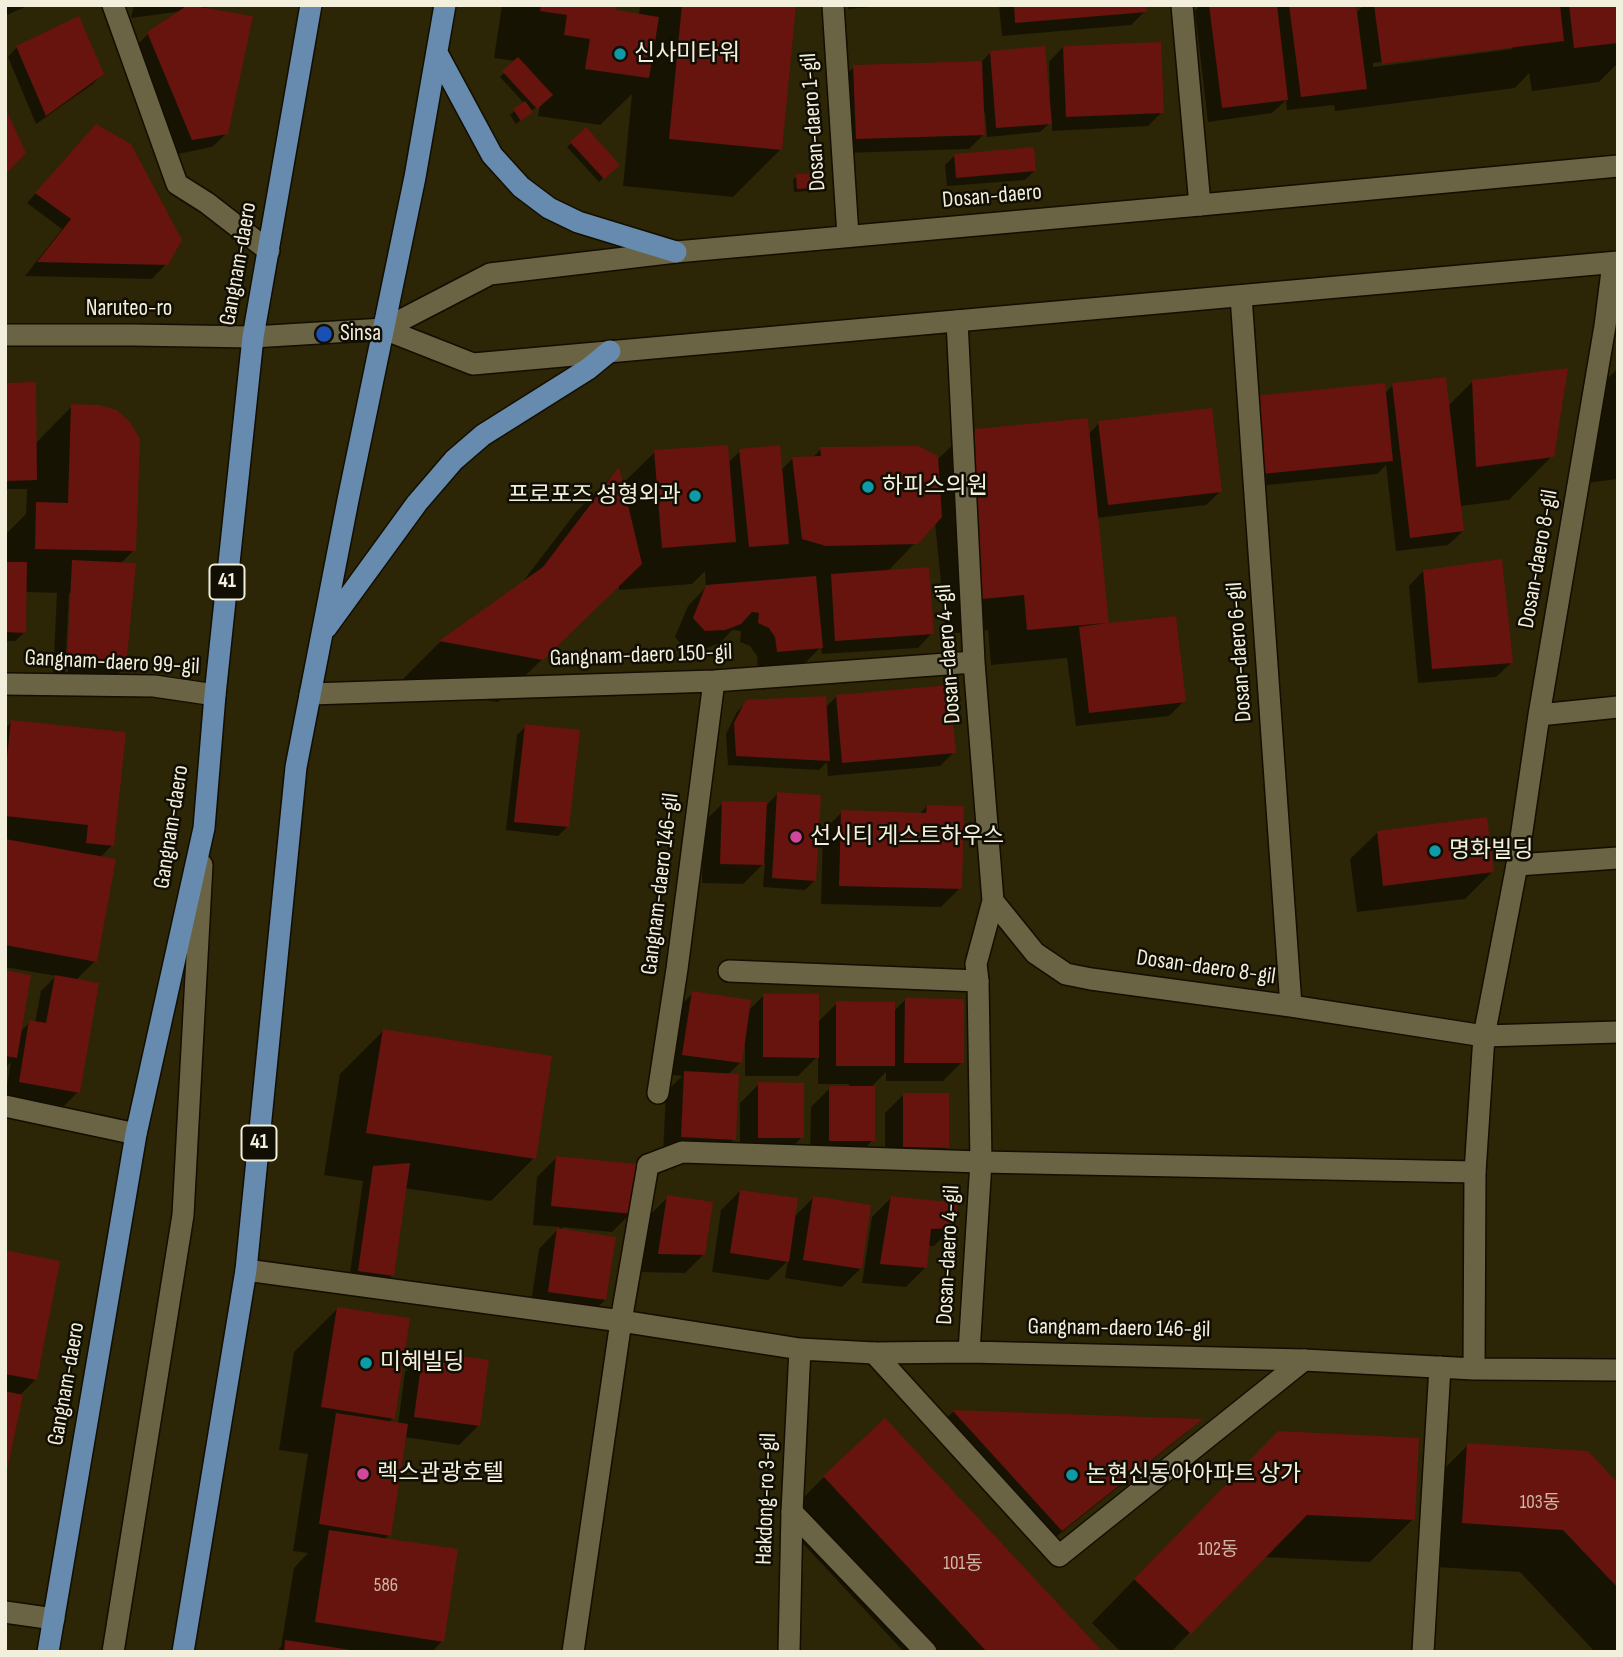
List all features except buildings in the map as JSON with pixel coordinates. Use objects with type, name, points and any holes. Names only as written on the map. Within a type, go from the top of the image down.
[{"type":"main road","name":"Gangnam-daero","points":[[48,1652],[136,1134],[204,828],[215,695],[253,337],[311,5]]},
{"type":"main road","points":[[384,329],[415,177],[445,5]]},
{"type":"main road","points":[[437,52],[492,155],[521,187],[549,208],[578,222],[676,251]]},
{"type":"main road","name":"41","points":[[183,1652],[246,1270],[296,767],[384,329]]},
{"type":"main road","points":[[323,633],[417,503],[454,460],[483,435],[588,369],[610,352]]},
{"type":"street","points":[[113,5],[177,184],[269,250]]},
{"type":"street","name":"Dosan-daero 1-gil","points":[[833,5],[848,236]]},
{"type":"street","points":[[1182,5],[1200,205]]},
{"type":"street","name":"Dosan-daero","points":[[253,337],[384,329],[490,274],[676,251],[1618,166]]},
{"type":"street","name":"Dosan-daero","points":[[384,329],[473,364],[1616,262]]},
{"type":"street","name":"Dosan-daero 8-gil","points":[[1474,1368],[1475,1172],[1484,1036],[1517,865],[1539,715],[1616,262]]},
{"type":"street","name":"Dosan-daero 6-gil","points":[[1241,296],[1291,1006]]},
{"type":"street","name":"Dosan-daero 4-gil","points":[[957,321],[974,662],[993,901],[976,964],[981,1162],[969,1352]]},
{"type":"street","name":"Naruteo-ro","points":[[5,335],[253,337]]},
{"type":"street","name":"Gangnam-daero 150-gil","points":[[310,694],[714,681],[974,662]]},
{"type":"street","name":"Gangnam-daero 146-gil","points":[[658,1094],[714,681]]},
{"type":"street","name":"Gangnam-daero 99-gil","points":[[5,684],[154,686],[215,695]]},
{"type":"street","points":[[1539,715],[1618,707]]},
{"type":"street","points":[[113,1652],[183,1215],[204,828]]},
{"type":"street","points":[[1517,865],[1618,858]]},
{"type":"street","name":"Dosan-daero 8-gil","points":[[993,901],[1035,953],[1066,974],[1484,1036],[1618,1032]]},
{"type":"street","points":[[729,971],[978,981]]},
{"type":"street","points":[[5,1106],[136,1134]]},
{"type":"street","name":"Dosan-daero 4-gil","points":[[621,1321],[648,1165],[682,1152],[981,1162]]},
{"type":"street","points":[[981,1162],[1475,1172]]},
{"type":"street","name":"Gangnam-daero 146-gil","points":[[246,1270],[621,1321],[800,1349],[1618,1370]]},
{"type":"street","points":[[573,1652],[621,1321]]},
{"type":"street","name":"Hakdong-ro 3-gil","points":[[789,1652],[792,1511],[800,1349]]},
{"type":"street","points":[[874,1353],[1059,1556],[1304,1360]]},
{"type":"street","points":[[1423,1652],[1440,1367]]},
{"type":"street","points":[[792,1511],[926,1652]]},
{"type":"street","points":[[5,1612],[54,1619]]},
{"type":"place","name":"신사미타워","points":[[620,54]]},
{"type":"place","name":"Sinsa","points":[[324,334]]},
{"type":"place","name":"하피스의원","points":[[868,487]]},
{"type":"place","name":"프로포즈 성형외과","points":[[695,496]]},
{"type":"place","name":"선시티 게스트하우스","points":[[796,837]]},
{"type":"place","name":"명화빌딩","points":[[1435,851]]},
{"type":"place","name":"미혜빌딩","points":[[366,1363]]},
{"type":"place","name":"렉스관광호텔","points":[[363,1474]]},
{"type":"place","name":"논현신동아아파트 상가","points":[[1072,1475]]}]
